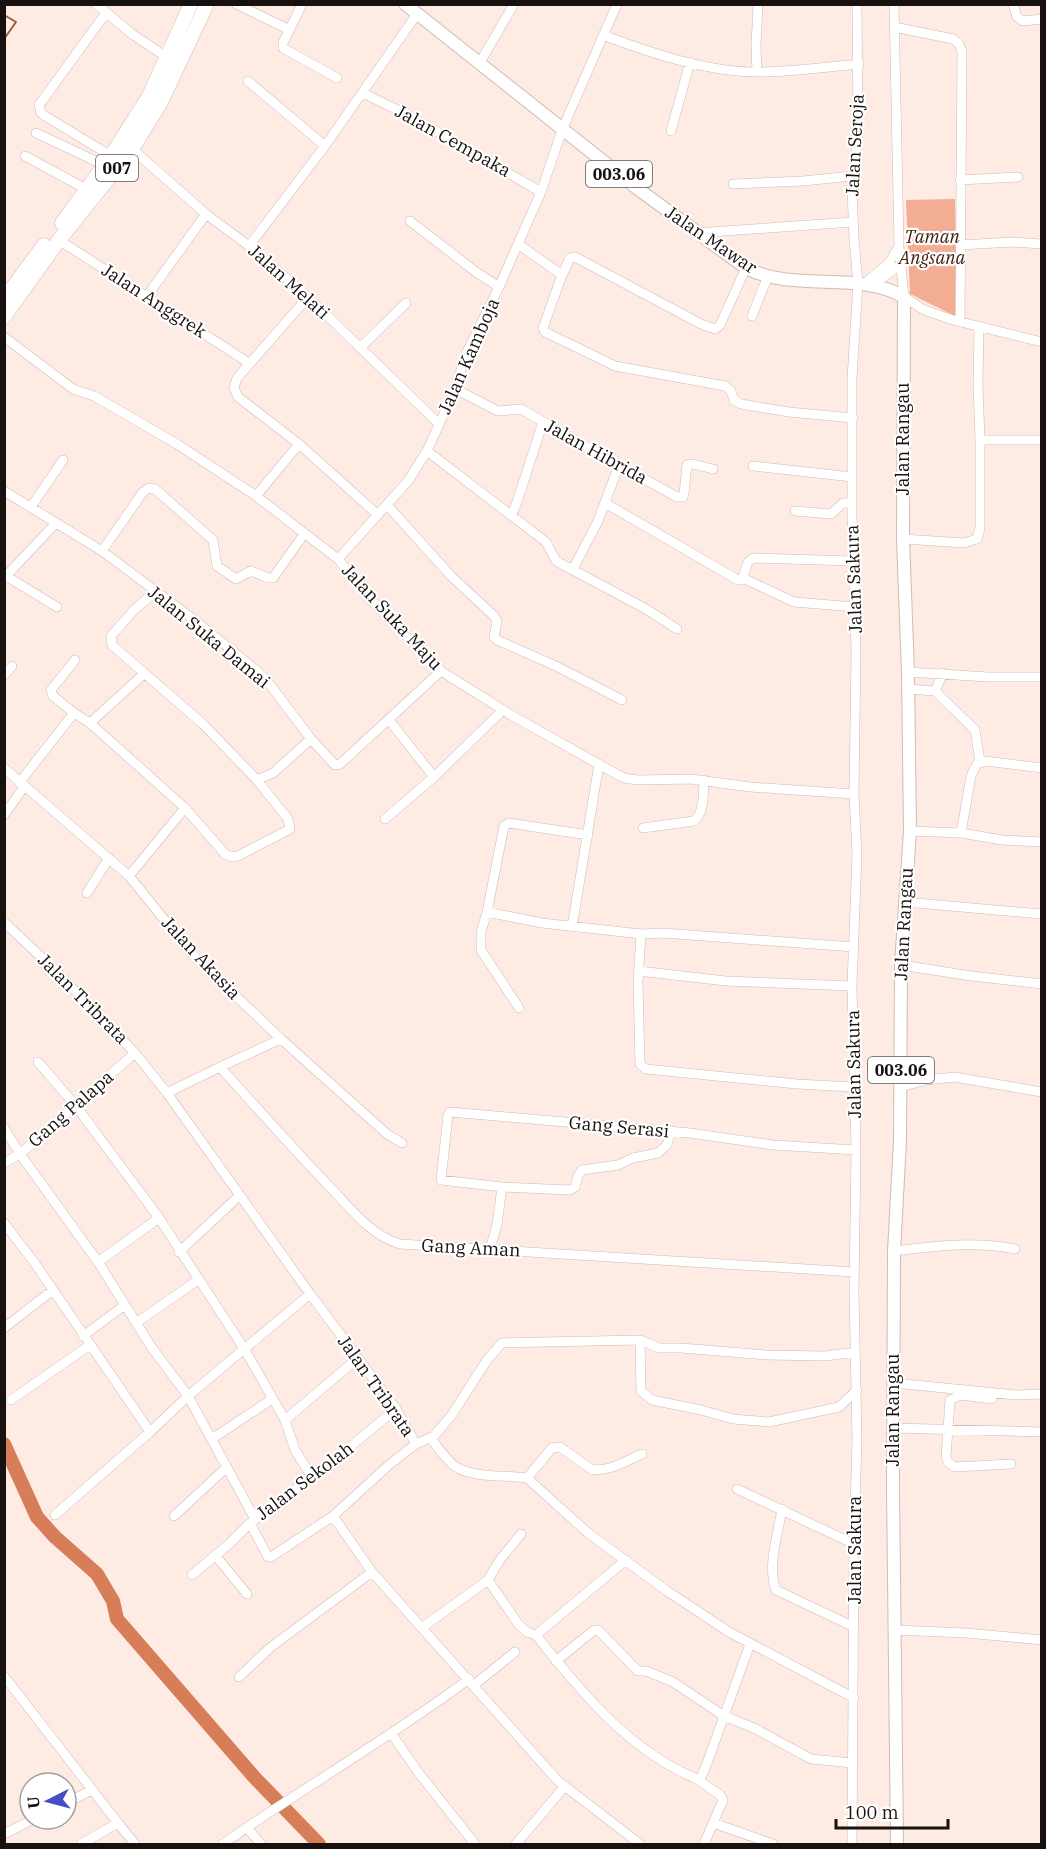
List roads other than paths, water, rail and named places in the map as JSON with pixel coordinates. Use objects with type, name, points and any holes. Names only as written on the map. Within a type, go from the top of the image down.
[{"type":"highway","name":"007","points":[[4,299],[155,99],[168,58],[192,4]]},
{"type":"highway","name":"007","points":[[4,317],[59,240],[132,149],[155,99],[207,4]]},
{"type":"main road","name":"Jalan Mawar","points":[[405,4],[562,130],[696,233],[746,268],[768,276],[802,281],[880,286],[908,308]]},
{"type":"main road","name":"Jalan Rangau","points":[[897,1845],[893,1428],[894,1251],[900,1141],[901,965],[910,831],[908,672],[903,539],[908,308]]},
{"type":"street","points":[[96,4],[168,58]]},
{"type":"street","points":[[236,4],[290,30]]},
{"type":"street","points":[[302,4],[283,43],[285,50],[337,78]]},
{"type":"street","points":[[479,64],[514,4]]},
{"type":"street","name":"Jalan Kamboja","points":[[338,559],[388,506],[408,481],[427,451],[455,389],[466,354],[542,192],[562,130],[617,4]]},
{"type":"street","points":[[757,72],[758,4]]},
{"type":"street","name":"Jalan Seroja","points":[[857,4],[858,131],[852,176],[853,222],[864,285]]},
{"type":"street","name":"Jalan Rangau","points":[[894,4],[899,246],[908,308]]},
{"type":"street","points":[[1013,4],[1017,16],[1023,21],[1041,19]]},
{"type":"street","points":[[106,13],[39,105],[41,113],[107,160]]},
{"type":"street","points":[[249,246],[325,146],[417,14]]},
{"type":"street","points":[[894,27],[942,36],[953,39],[959,44],[962,62],[960,322]]},
{"type":"street","points":[[603,35],[714,68],[757,72],[858,64]]},
{"type":"street","points":[[670,131],[690,62]]},
{"type":"street","points":[[248,81],[325,146]]},
{"type":"street","name":"Jalan Cempaka","points":[[363,93],[410,116],[542,192]]},
{"type":"street","points":[[36,133],[107,160]]},
{"type":"street","name":"Jalan Melati","points":[[132,149],[206,214],[249,246],[308,297],[439,424]]},
{"type":"street","points":[[25,156],[87,189]]},
{"type":"street","points":[[732,183],[803,181],[852,176]]},
{"type":"street","points":[[960,180],[1018,177]]},
{"type":"street","points":[[147,296],[206,214]]},
{"type":"street","points":[[410,221],[499,287]]},
{"type":"street","points":[[696,233],[853,222]]},
{"type":"street","name":"Jalan Anggrek","points":[[59,240],[249,363]]},
{"type":"street","points":[[960,245],[1013,242],[1041,244]]},
{"type":"street","points":[[518,244],[562,275]]},
{"type":"street","points":[[864,285],[889,263],[899,246]]},
{"type":"street","points":[[746,268],[720,325],[715,329],[701,324],[573,257],[569,259],[562,275],[543,328],[545,332],[615,366],[725,386],[731,392],[734,400],[741,404],[852,418]]},
{"type":"street","points":[[864,285],[900,265]]},
{"type":"street","points":[[752,316],[768,276]]},
{"type":"street","name":"Jalan Sakura","points":[[852,1845],[857,1390],[854,1272],[856,1150],[852,986],[857,855],[854,794],[856,651],[852,503],[852,378],[864,285]]},
{"type":"street","points":[[308,297],[237,378],[234,388],[236,395],[299,444],[378,515]]},
{"type":"street","points":[[360,348],[406,303]]},
{"type":"street","points":[[908,308],[1041,342]]},
{"type":"street","points":[[903,539],[964,543],[977,539],[980,528],[979,326]]},
{"type":"street","name":"Jalan Suka Maju","points":[[4,337],[73,389],[94,396],[177,444],[256,496],[338,559],[370,598],[441,671],[503,710],[599,764],[631,780],[704,780],[750,787],[854,794]]},
{"type":"street","name":"Jalan Hibrida","points":[[455,389],[498,411],[521,409],[680,497],[684,494],[687,465],[693,464],[713,469]]},
{"type":"street","points":[[512,514],[543,422]]},
{"type":"street","points":[[980,440],[1041,440]]},
{"type":"street","points":[[256,496],[299,444]]},
{"type":"street","points":[[427,451],[512,514],[549,545],[556,561],[646,609],[678,629]]},
{"type":"street","points":[[32,507],[63,460]]},
{"type":"street","points":[[573,569],[605,503],[619,465]]},
{"type":"street","points":[[753,466],[852,477]]},
{"type":"street","points":[[102,551],[143,492],[149,488],[154,489],[213,540],[217,566],[236,579],[253,571],[273,578],[304,534]]},
{"type":"street","name":"Jalan Suka Damai","points":[[4,491],[102,551],[256,670],[268,682],[330,762],[339,765],[441,671]]},
{"type":"street","points":[[605,503],[735,579],[743,578],[794,602],[855,607]]},
{"type":"street","points":[[795,512],[831,514],[843,503],[852,503]]},
{"type":"street","points":[[388,506],[452,576],[496,618],[494,633],[497,640],[556,666],[622,700]]},
{"type":"street","points":[[56,523],[5,575],[57,607]]},
{"type":"street","points":[[743,578],[749,560],[756,557],[853,561]]},
{"type":"street","points":[[75,660],[51,690],[53,696],[90,723],[185,808],[225,854],[232,857],[238,856],[289,831],[291,826],[288,819],[257,780],[204,725],[112,645],[111,639],[134,610],[155,592]]},
{"type":"street","points":[[4,675],[12,666]]},
{"type":"street","points":[[908,672],[987,677],[1041,677]]},
{"type":"street","points":[[90,723],[145,673]]},
{"type":"street","points":[[935,691],[943,673]]},
{"type":"street","points":[[908,688],[935,691],[975,730],[980,762]]},
{"type":"street","points":[[385,819],[434,777],[503,710]]},
{"type":"street","points":[[4,815],[22,785],[74,713]]},
{"type":"street","points":[[389,720],[434,777]]},
{"type":"street","points":[[257,780],[273,773],[311,739]]},
{"type":"street","points":[[961,833],[971,776],[976,764],[985,761],[1041,768]]},
{"type":"street","points":[[572,927],[599,764]]},
{"type":"street","name":"Jalan Akasia","points":[[4,768],[129,876],[193,955],[281,1039],[387,1134],[402,1143]]},
{"type":"street","points":[[643,828],[698,818],[701,811],[704,780]]},
{"type":"street","points":[[129,876],[185,808]]},
{"type":"street","points":[[519,1008],[481,950],[481,932],[505,824],[588,835]]},
{"type":"street","points":[[910,831],[961,833],[1002,840],[1041,842]]},
{"type":"street","points":[[87,893],[110,858]]},
{"type":"street","points":[[905,902],[1041,914]]},
{"type":"street","points":[[487,912],[572,927],[641,934],[663,933],[854,948]]},
{"type":"street","name":"Jalan Tribrata","points":[[4,922],[59,974],[135,1053],[167,1093],[309,1294],[396,1409],[416,1444],[390,1464],[333,1516],[271,1557],[267,1557],[263,1550],[252,1521]]},
{"type":"street","points":[[641,934],[639,971],[640,1064],[642,1067],[797,1084],[854,1087]]},
{"type":"street","points":[[901,965],[1041,984]]},
{"type":"street","points":[[639,971],[726,981],[852,986]]},
{"type":"street","points":[[167,1093],[281,1039]]},
{"type":"street","name":"Gang Palapa","points":[[4,1163],[20,1154],[135,1053]]},
{"type":"street","points":[[38,1062],[76,1106],[159,1218],[179,1252],[245,1350],[285,1420],[295,1450],[312,1477]]},
{"type":"street","name":"Gang Aman","points":[[220,1067],[366,1224],[382,1237],[400,1244],[854,1272]]},
{"type":"street","points":[[901,1087],[926,1080],[954,1077],[1041,1092]]},
{"type":"street","name":"Gang Serasi","points":[[502,1187],[441,1180],[448,1115],[452,1112],[671,1131],[773,1145],[856,1150]]},
{"type":"street","points":[[4,1128],[20,1154],[98,1262],[152,1348],[188,1396],[227,1467],[252,1521]]},
{"type":"street","points":[[490,1249],[502,1187],[570,1190],[575,1187],[582,1170],[618,1165],[633,1158],[658,1153],[667,1145],[671,1131]]},
{"type":"street","points":[[179,1252],[240,1195]]},
{"type":"street","points":[[98,1262],[159,1218]]},
{"type":"street","points":[[4,1223],[53,1290],[150,1432]]},
{"type":"street","points":[[894,1251],[954,1244],[991,1245],[1015,1249]]},
{"type":"street","points":[[136,1323],[198,1280]]},
{"type":"street","points":[[4,1328],[53,1290]]},
{"type":"street","points":[[55,1515],[188,1396],[309,1294]]},
{"type":"street","points":[[83,1336],[124,1305]]},
{"type":"street","points":[[416,1444],[431,1439],[451,1416],[487,1360],[502,1343],[640,1340],[659,1348],[766,1355],[825,1356],[855,1352]]},
{"type":"street","points":[[640,1340],[641,1391],[652,1400],[733,1419],[769,1422],[839,1407],[857,1390]]},
{"type":"street","points":[[11,1400],[90,1345]]},
{"type":"street","points":[[285,1420],[358,1358]]},
{"type":"street","points":[[894,1383],[1016,1395],[1041,1394]]},
{"type":"street","points":[[992,1399],[961,1395],[952,1398],[948,1403],[946,1457],[950,1466],[1011,1464]]},
{"type":"street","points":[[212,1439],[272,1399]]},
{"type":"street","name":"Jalan Sekolah","points":[[192,1575],[252,1521],[312,1477],[396,1409]]},
{"type":"street","points":[[893,1428],[1041,1432]]},
{"type":"street","points":[[431,1439],[453,1465],[461,1470],[526,1478],[588,1533],[675,1597],[750,1644],[854,1698]]},
{"type":"street","points":[[526,1478],[556,1446],[597,1471],[642,1454]]},
{"type":"street","points":[[174,1516],[227,1467]]},
{"type":"street","points":[[737,1489],[854,1545]]},
{"type":"street","points":[[782,1509],[773,1563],[777,1590],[854,1626]]},
{"type":"street","points":[[333,1516],[372,1572],[558,1781],[640,1845]]},
{"type":"street","points":[[423,1627],[488,1580],[499,1561],[521,1534]]},
{"type":"street","points":[[215,1555],[247,1594]]},
{"type":"street","points":[[536,1635],[626,1560]]},
{"type":"street","points":[[239,1677],[271,1647],[372,1572]]},
{"type":"street","points":[[488,1580],[519,1625],[527,1632],[536,1635],[586,1696],[639,1746],[720,1795],[723,1800],[704,1845]]},
{"type":"street","points":[[556,1661],[593,1631],[598,1630],[638,1671],[646,1671],[673,1682],[724,1716],[756,1729],[811,1759],[853,1763]]},
{"type":"street","points":[[895,1630],[966,1633],[1041,1641]]},
{"type":"street","points":[[697,1779],[701,1777],[706,1766],[750,1644]]},
{"type":"street","points":[[223,1845],[286,1800],[515,1652]]},
{"type":"street","points":[[4,1676],[135,1845]]},
{"type":"street","points":[[392,1733],[418,1772],[475,1845]]},
{"type":"street","points":[[516,1845],[565,1786]]},
{"type":"street","points":[[78,1797],[92,1790]]},
{"type":"street","points":[[81,1845],[118,1823]]},
{"type":"street","points":[[713,1823],[774,1845]]},
{"type":"street","points":[[4,1834],[18,1827]]},
{"type":"street","points":[[247,1828],[261,1845]]},
{"type":"waterway","points":[[4,9],[6,4]]},
{"type":"waterway","points":[[4,15],[16,22],[4,39]]},
{"type":"waterway","points":[[4,1444],[37,1517],[55,1537],[97,1574],[113,1601],[117,1619],[255,1778],[319,1844]]},
{"type":"park label","name":"Taman Angsana","points":[[932,247]]}]
